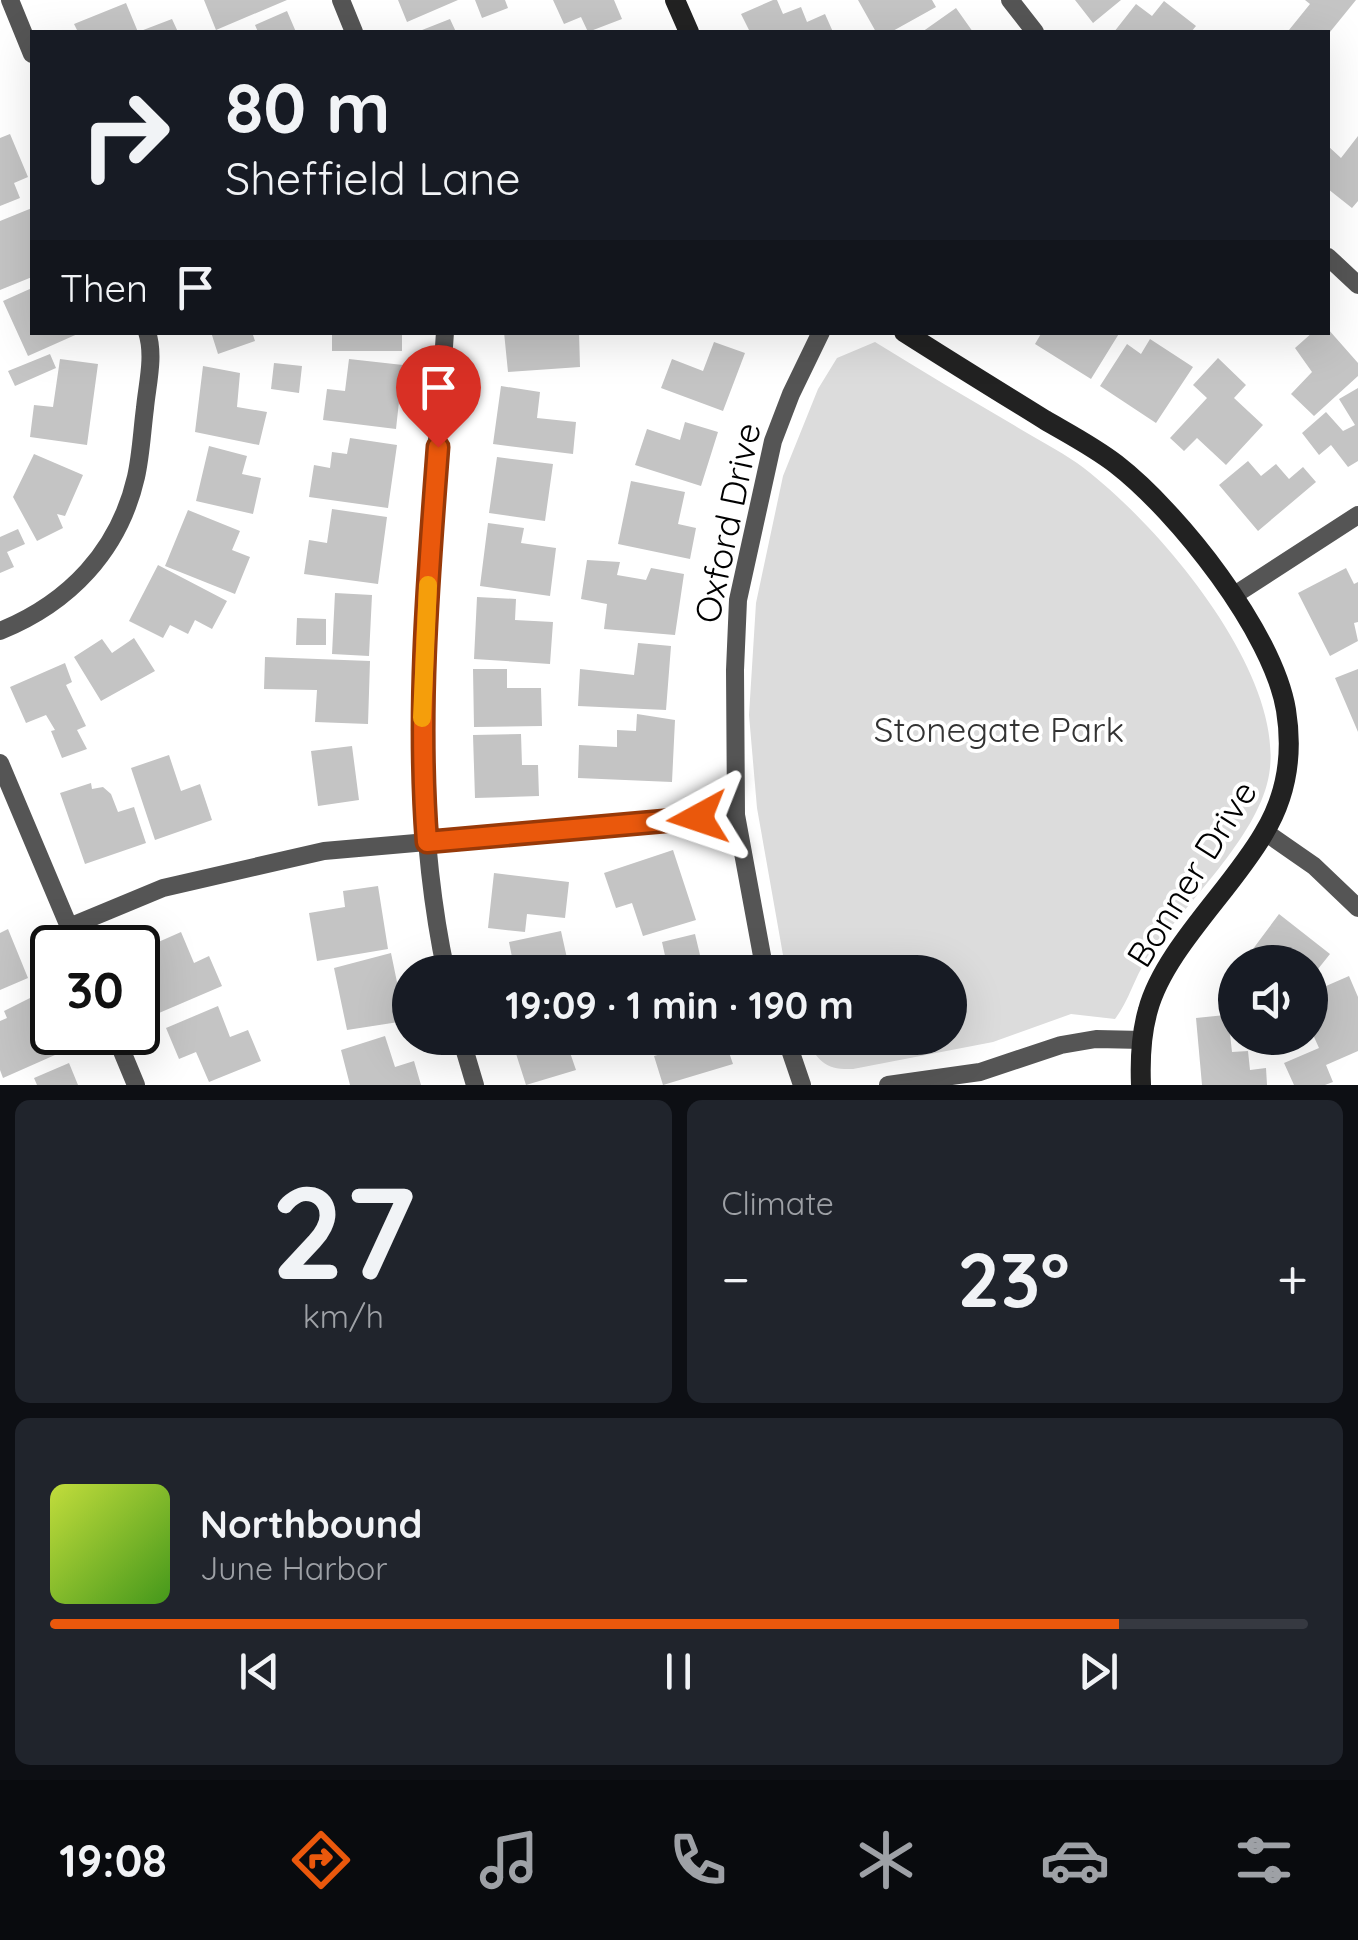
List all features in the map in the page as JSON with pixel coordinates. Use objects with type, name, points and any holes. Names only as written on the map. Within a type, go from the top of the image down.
[{"type":"street","points":[[10,0],[30,49]]},
{"type":"street","points":[[342,0],[353,30]]},
{"type":"street","points":[[675,0],[688,30]]},
{"type":"street","points":[[1010,0],[1033,30]]},
{"type":"street","points":[[1330,259],[1358,285]]},
{"type":"street","points":[[0,631],[56,603],[88,572],[118,528],[136,478],[150,366],[147,335]]},
{"type":"street","points":[[444,955],[427,842],[422,676],[445,335]]},
{"type":"street","name":"Oxford Drive","points":[[762,955],[736,814],[738,600],[773,441],[820,335]]},
{"type":"street","name":"Bonner Drive","points":[[909,335],[1116,464],[1166,510],[1234,596],[1271,665],[1286,706],[1290,752],[1283,795],[1265,832],[1172,962],[1149,1007],[1142,1040],[1141,1085]]},
{"type":"street","points":[[1234,596],[1358,514]]},
{"type":"street","points":[[0,764],[69,925]]},
{"type":"street","points":[[71,925],[163,888],[324,852],[736,814]]},
{"type":"street","points":[[1265,832],[1314,866],[1358,908]]},
{"type":"street","points":[[888,1085],[980,1072],[1061,1044],[1096,1039],[1142,1040]]},
{"type":"street","points":[[124,1055],[136,1085]]},
{"type":"street","points":[[466,1055],[474,1085]]},
{"type":"street","points":[[792,1055],[802,1085]]},
{"type":"green space","name":"Stonegate Park","points":[[875,342],[1069,458],[1109,489],[1144,522],[1212,606],[1240,652],[1260,698],[1270,743],[1267,784],[1259,807],[1231,852],[1147,959],[1115,1019],[1071,1014],[993,1042],[967,1047],[967,955],[783,955],[757,808],[749,715],[756,603],[783,476],[818,389],[837,358]]},
{"type":"green space","name":"Stonegate Park","points":[[817,1055],[926,1055],[853,1069],[824,1063]]},
{"type":"building","points":[[204,0],[287,0],[216,30]]},
{"type":"building","points":[[398,0],[458,0],[407,22]]},
{"type":"building","points":[[475,0],[505,0],[508,8],[482,18]]},
{"type":"building","points":[[553,0],[614,0],[622,19],[593,30],[587,30],[581,17],[564,24]]},
{"type":"building","points":[[777,0],[783,14],[801,7],[807,22],[825,14],[832,30],[749,30],[741,14]]},
{"type":"building","points":[[858,0],[932,0],[936,7],[895,30],[875,30]]},
{"type":"building","points":[[1075,0],[1121,0],[1093,23]]},
{"type":"building","points":[[1305,0],[1356,0],[1330,32],[1289,30],[1310,4]]},
{"type":"building","points":[[1164,1],[1196,26],[1193,30],[1116,30],[1136,4],[1152,16]]},
{"type":"building","points":[[126,3],[137,30],[77,30],[74,24]]},
{"type":"building","points":[[956,8],[972,30],[925,30]]},
{"type":"building","points":[[287,11],[295,30],[257,30],[255,25]]},
{"type":"building","points":[[172,19],[177,30],[143,30]]},
{"type":"building","points":[[450,19],[455,30],[422,30]]},
{"type":"building","points":[[10,134],[28,177],[14,183],[20,198],[0,206],[0,138]]},
{"type":"building","points":[[1358,136],[1358,201],[1352,208],[1330,191],[1330,148],[1341,158]]},
{"type":"building","points":[[30,209],[30,278],[0,290],[0,221]]},
{"type":"building","points":[[30,289],[30,335],[75,335],[28,356],[3,301]]},
{"type":"building","points":[[1330,331],[1358,363],[1358,376],[1314,416],[1291,394],[1312,372],[1295,348],[1310,335],[1330,335]]},
{"type":"building","points":[[212,335],[253,335],[255,341],[218,354]]},
{"type":"building","points":[[332,335],[402,335],[402,351],[332,351]]},
{"type":"building","points":[[504,335],[579,335],[580,367],[508,372]]},
{"type":"building","points":[[1040,335],[1118,335],[1091,379],[1035,344]]},
{"type":"building","points":[[1150,339],[1193,367],[1156,423],[1100,386],[1127,344],[1141,354]]},
{"type":"building","points":[[714,342],[745,353],[723,411],[661,388],[672,359],[703,371]]},
{"type":"building","points":[[50,354],[56,368],[15,386],[8,371]]},
{"type":"building","points":[[1218,358],[1246,385],[1234,398],[1263,425],[1226,465],[1197,438],[1184,451],[1170,438],[1207,398],[1193,385]]},
{"type":"building","points":[[60,359],[98,364],[87,445],[30,437],[34,405],[53,407]]},
{"type":"building","points":[[349,359],[403,365],[396,429],[323,420],[327,389],[345,391]]},
{"type":"building","points":[[274,363],[302,366],[299,393],[271,389]]},
{"type":"building","points":[[203,366],[240,373],[237,407],[267,412],[259,445],[195,432]]},
{"type":"building","points":[[501,386],[540,392],[537,418],[576,422],[573,454],[493,444]]},
{"type":"building","points":[[1358,388],[1358,461],[1348,467],[1331,445],[1319,455],[1302,433],[1326,412],[1343,431],[1355,425],[1339,399]]},
{"type":"building","points":[[685,422],[718,432],[701,486],[635,465],[647,429],[680,440]]},
{"type":"building","points":[[350,438],[397,445],[388,508],[309,497],[314,465],[330,468],[332,452],[347,454]]},
{"type":"building","points":[[209,446],[247,456],[242,474],[261,478],[253,514],[196,501]]},
{"type":"building","points":[[34,454],[83,475],[65,516],[57,514],[63,528],[37,541],[13,497]]},
{"type":"building","points":[[497,457],[553,464],[545,521],[489,513]]},
{"type":"building","points":[[1248,461],[1261,476],[1276,464],[1289,479],[1303,467],[1316,482],[1258,531],[1219,485]]},
{"type":"building","points":[[631,481],[685,492],[678,524],[696,528],[690,559],[618,544]]},
{"type":"building","points":[[332,509],[387,517],[378,584],[304,574],[309,540],[327,543]]},
{"type":"building","points":[[188,510],[240,531],[232,550],[250,557],[235,594],[165,566]]},
{"type":"building","points":[[488,523],[524,528],[521,543],[556,548],[550,596],[480,586]]},
{"type":"building","points":[[18,529],[25,544],[7,552],[14,567],[0,573],[0,537]]},
{"type":"building","points":[[587,560],[620,562],[617,575],[646,580],[651,568],[684,574],[675,635],[604,629],[607,604],[581,599]]},
{"type":"building","points":[[158,565],[227,601],[212,629],[195,620],[188,634],[170,625],[163,638],[129,621]]},
{"type":"building","points":[[1346,568],[1354,584],[1358,582],[1358,622],[1354,623],[1358,641],[1330,656],[1298,593]]},
{"type":"building","points":[[335,593],[372,595],[369,656],[332,654]]},
{"type":"building","points":[[477,597],[516,599],[515,620],[553,622],[550,664],[474,659]]},
{"type":"building","points":[[297,618],[326,619],[326,645],[296,645]]},
{"type":"building","points":[[134,638],[155,671],[101,701],[74,657],[102,639],[112,653]]},
{"type":"building","points":[[638,643],[671,646],[666,710],[578,706],[580,669],[634,675]]},
{"type":"building","points":[[265,657],[370,661],[368,724],[315,722],[317,690],[264,689]]},
{"type":"building","points":[[65,663],[72,682],[66,685],[86,726],[77,730],[87,749],[62,758],[51,731],[55,730],[46,715],[26,723],[10,687]]},
{"type":"building","points":[[473,669],[507,669],[507,688],[541,688],[542,726],[474,727]]},
{"type":"building","points":[[1358,669],[1358,732],[1335,678]]},
{"type":"building","points":[[637,714],[675,720],[672,782],[578,778],[579,745],[617,747],[617,730],[636,731]]},
{"type":"building","points":[[521,734],[522,765],[538,765],[539,796],[475,798],[473,735]]},
{"type":"building","points":[[352,746],[359,800],[318,806],[311,751]]},
{"type":"building","points":[[169,755],[181,791],[200,784],[212,820],[155,840],[131,768]]},
{"type":"building","points":[[91,783],[92,789],[103,787],[111,794],[118,812],[134,807],[146,843],[85,864],[60,793]]},
{"type":"building","points":[[673,850],[696,920],[643,936],[632,903],[616,908],[604,873]]},
{"type":"building","points":[[494,873],[569,882],[565,918],[527,914],[525,932],[488,928]]},
{"type":"building","points":[[378,886],[388,949],[317,961],[309,913],[345,907],[343,891]]},
{"type":"building","points":[[1279,914],[1319,945],[1256,945]]},
{"type":"building","points":[[8,929],[28,978],[0,990],[0,933]]},
{"type":"building","points":[[561,931],[566,955],[512,955],[509,942]]},
{"type":"building","points":[[181,932],[194,963],[209,956],[222,986],[160,1013],[160,941]]},
{"type":"building","points":[[695,934],[700,955],[665,955],[662,942]]},
{"type":"building","points":[[391,953],[392,1023],[347,1030],[334,968]]},
{"type":"building","points":[[1349,976],[1358,997],[1358,1051],[1326,1065],[1333,1082],[1294,1085],[1284,1063],[1303,1055],[1328,1055],[1328,985]]},
{"type":"building","points":[[30,998],[30,1055],[55,1055],[3,1078],[0,1021],[7,1018],[4,1011]]},
{"type":"building","points":[[218,1006],[230,1037],[248,1030],[261,1061],[209,1082],[196,1052],[179,1059],[166,1028]]},
{"type":"building","points":[[1218,1016],[1218,1055],[1248,1055],[1250,1070],[1266,1068],[1267,1085],[1202,1085],[1196,1018]]},
{"type":"building","points":[[385,1036],[395,1067],[414,1061],[421,1085],[350,1085],[341,1050]]},
{"type":"building","points":[[516,1055],[571,1055],[576,1070],[526,1085]]},
{"type":"building","points":[[730,1055],[733,1064],[663,1085],[654,1056]]},
{"type":"building","points":[[69,1063],[78,1085],[37,1085],[34,1078]]},
{"type":"slow traffic","points":[[422,718],[428,585]]},
{"type":"route","points":[[438,447],[422,676],[427,842],[698,818]]}]
